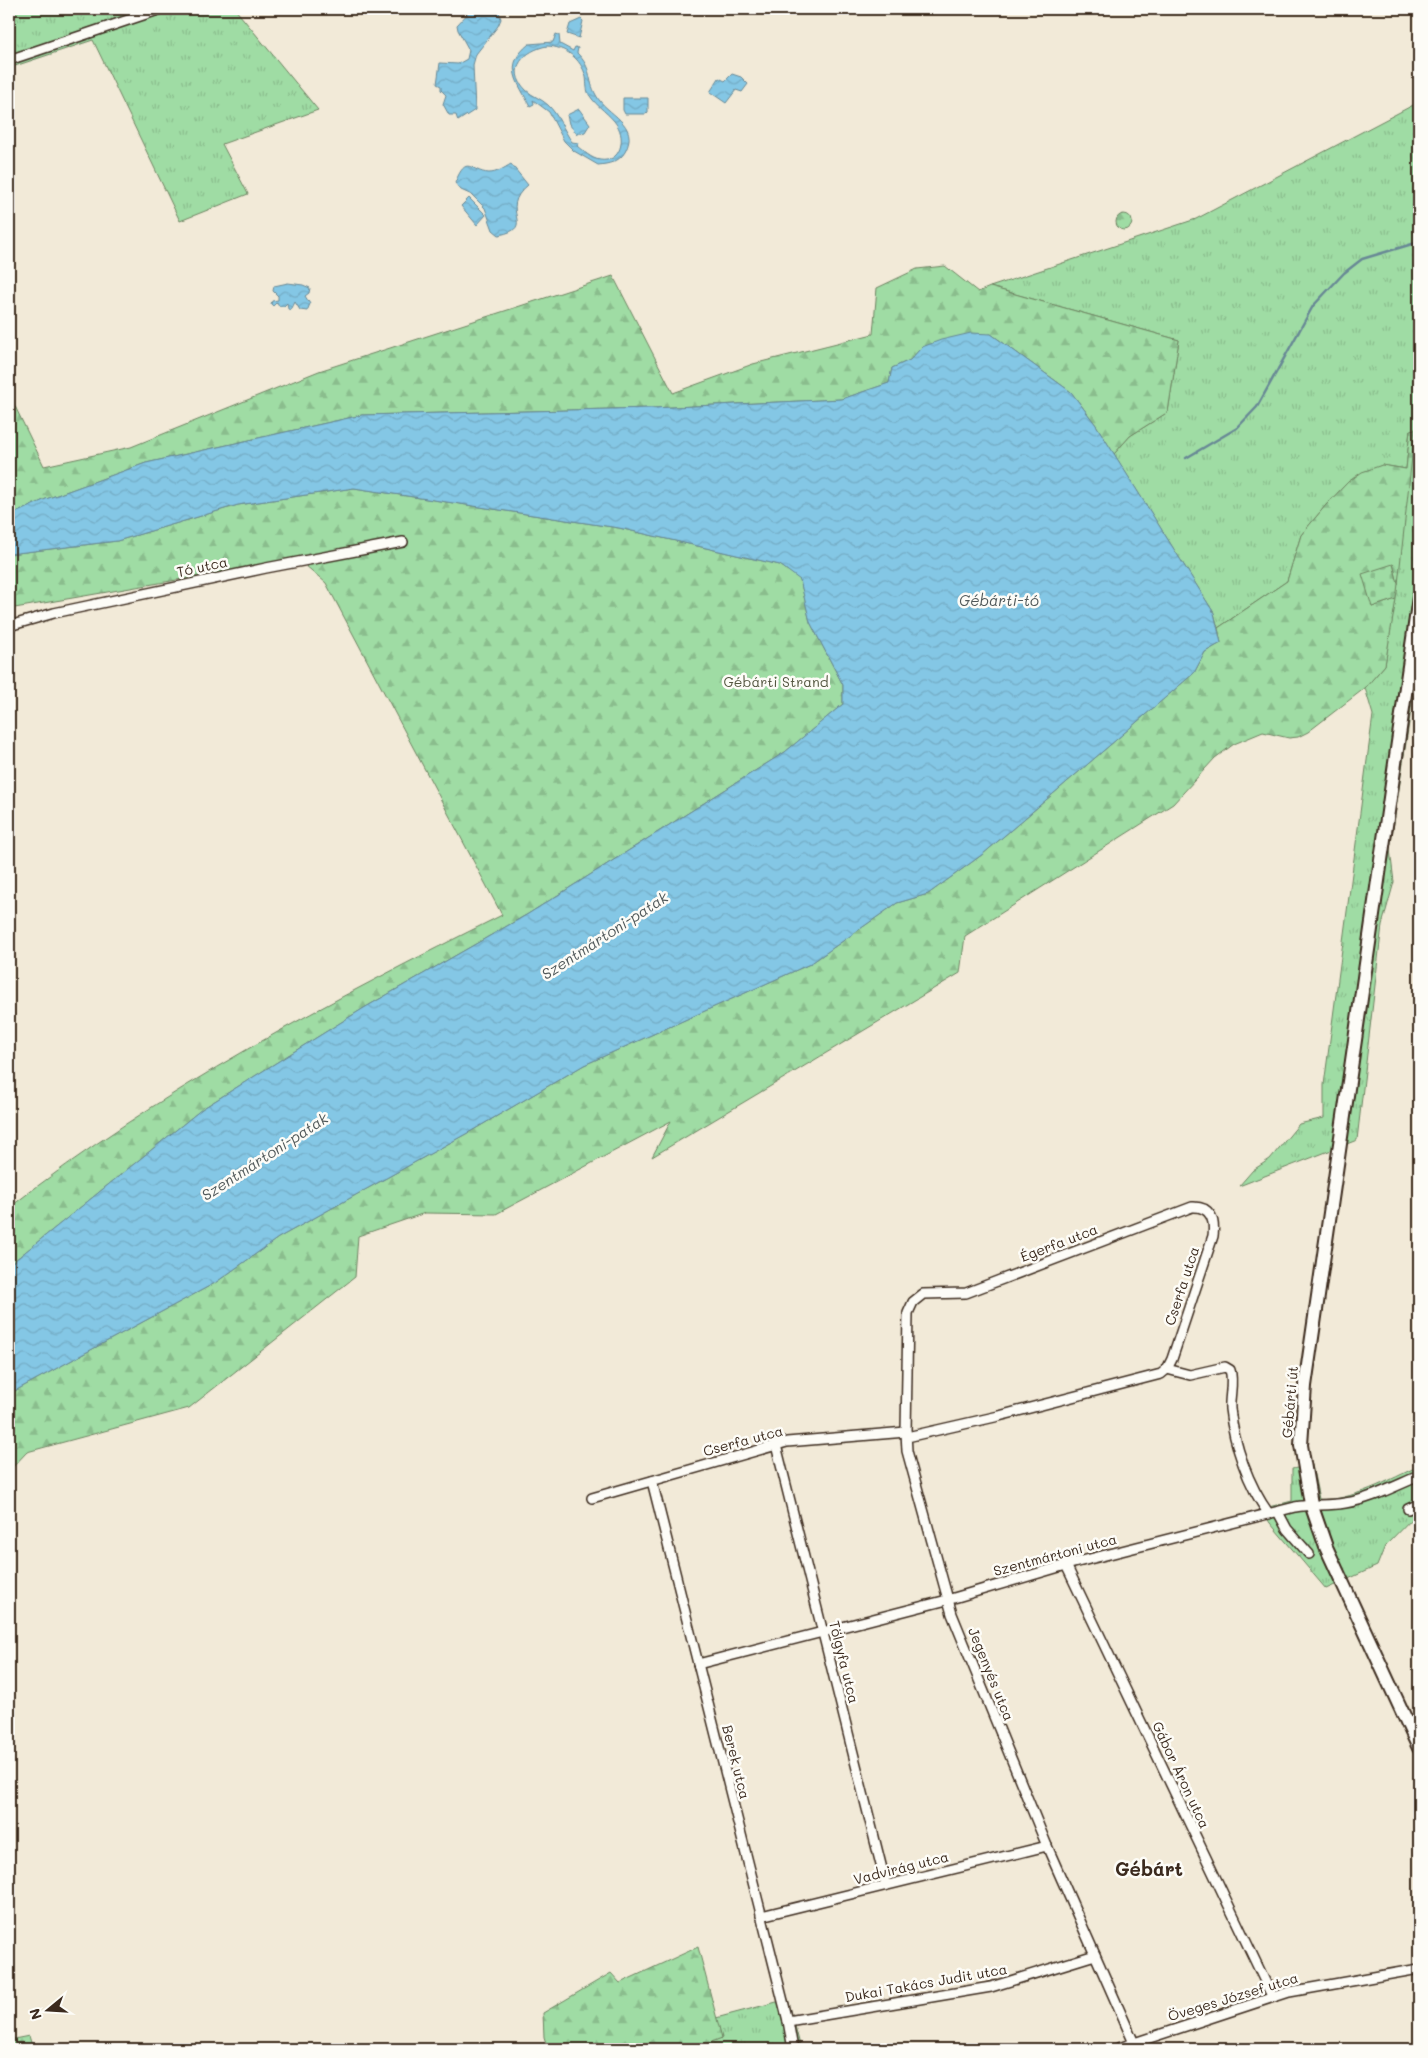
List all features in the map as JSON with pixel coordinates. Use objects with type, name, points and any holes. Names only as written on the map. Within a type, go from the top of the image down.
[{"type":"main road","name":"Gébárti út","points":[[1419,597],[1302,1412],[1302,1451],[1311,1504],[1326,1547],[1419,1748]]},
{"type":"street","points":[[9,60],[161,9]]},
{"type":"street","name":"Tó utca","points":[[9,626],[54,613],[266,568],[403,542]]},
{"type":"street","name":"Égerfa utca","points":[[917,1298],[928,1293],[966,1294],[1186,1209],[1197,1207],[1208,1211]]},
{"type":"street","name":"Cserfa utca","points":[[592,1498],[776,1445],[797,1441],[907,1434],[1151,1378],[1167,1369],[1213,1236],[1214,1223],[1208,1211]]},
{"type":"street","name":"Jegenyés utca","points":[[917,1298],[908,1313],[908,1460],[947,1600],[1047,1846],[1134,2043]]},
{"type":"street","points":[[1167,1369],[1190,1375],[1225,1367],[1230,1370],[1230,1413],[1251,1484],[1273,1513],[1309,1554]]},
{"type":"street","name":"Tölgyfa utca","points":[[776,1445],[886,1885]]},
{"type":"street","name":"Szentmártoni utca","points":[[698,1664],[947,1600],[1066,1565],[1273,1513],[1311,1504],[1348,1503],[1419,1476]]},
{"type":"street","name":"Berek utca","points":[[652,1481],[788,2021],[793,2049]]},
{"type":"street","points":[[1408,1509],[1419,1504]]},
{"type":"street","name":"Gábor Áron utca","points":[[1066,1565],[1272,1996]]},
{"type":"street","name":"Vadvirág utca","points":[[761,1916],[1047,1846]]},
{"type":"street","name":"Dukai Takács Judit utca","points":[[788,2021],[991,1988],[1095,1955]]},
{"type":"street","name":"Öveges József utca","points":[[1116,2049],[1272,1996],[1329,1984],[1419,1969]]},
{"type":"green space","points":[[9,9],[235,9],[318,110],[222,144],[248,194],[180,221],[93,40],[9,68]]},
{"type":"green space","points":[[1419,102],[1419,656],[1390,849],[1394,882],[1382,925],[1357,1140],[1239,1186],[1253,1170],[1270,1159],[1299,1124],[1324,1118],[1324,1085],[1373,715],[1365,688],[1385,665],[1398,582],[1410,430],[1406,469],[1382,465],[1348,482],[1301,535],[1287,581],[1218,628],[1214,613],[1114,454],[1130,436],[1168,412],[1179,340],[990,287],[1196,219]]},
{"type":"green space","points":[[1121,214],[1127,214],[1132,219],[1130,228],[1121,230],[1116,225],[1116,219]]},
{"type":"green space","points":[[945,266],[978,292],[990,287],[1179,340],[1168,412],[1130,436],[1114,454],[1096,425],[1071,392],[991,334],[922,347],[910,360],[892,368],[889,383],[842,399],[653,408],[362,415],[146,463],[46,499],[9,516],[9,394],[44,466],[131,447],[319,371],[613,276],[673,393],[753,364],[873,334],[877,288],[917,269]]},
{"type":"green space","points":[[1415,429],[1398,584],[1393,564],[1372,607],[1396,599],[1385,665],[1365,688],[1308,732],[1298,737],[1289,738],[1263,732],[1234,744],[1215,758],[1173,804],[965,936],[960,973],[652,1157],[671,1121],[496,1214],[425,1213],[358,1236],[355,1277],[189,1408],[27,1452],[9,1471],[9,1394],[215,1283],[278,1238],[473,1130],[584,1065],[810,964],[897,903],[928,894],[983,854],[1194,673],[1205,652],[1221,643],[1218,628],[1287,581],[1301,535],[1348,482],[1362,472],[1382,465],[1406,469],[1410,430]]},
{"type":"green space","name":"Gébárti Strand","points":[[354,488],[619,528],[780,565],[800,579],[810,622],[843,685],[843,704],[785,752],[528,914],[364,1008],[202,1109],[9,1265],[9,1208],[66,1165],[125,1124],[248,1049],[374,980],[502,915],[326,583],[298,559],[9,609],[9,554],[117,541],[238,505]]},
{"type":"green space","points":[[1393,564],[1398,584],[1396,599],[1372,607],[1362,574]]},
{"type":"green space","points":[[1312,1465],[1319,1499],[1331,1499],[1357,1493],[1384,1483],[1419,1466],[1419,1511],[1385,1546],[1377,1566],[1326,1589],[1270,1523],[1261,1509],[1292,1501],[1292,1469]]},
{"type":"green space","points":[[698,1947],[722,2038],[693,2049],[548,2049],[544,2037],[543,2013],[611,1973],[620,1983]]},
{"type":"green space","points":[[788,1999],[801,2049],[693,2049],[721,2038],[716,2018]]},
{"type":"green space","points":[[29,2036],[33,2049],[9,2049],[9,2040]]},
{"type":"water","points":[[472,9],[495,9],[499,12],[501,19],[498,26],[476,54],[473,65],[475,110],[458,121],[456,115],[449,115],[443,104],[446,95],[441,90],[441,86],[437,84],[440,63],[458,64],[467,59],[469,50],[457,25]]},
{"type":"water","points":[[581,19],[583,21],[579,38],[567,34],[570,24]]},
{"type":"water","points":[[556,34],[559,35],[560,44],[573,51],[575,47],[578,48],[577,53],[588,69],[596,95],[625,126],[629,134],[629,142],[623,155],[617,160],[598,165],[574,151],[564,141],[549,112],[533,100],[534,104],[530,106],[517,82],[514,67],[516,60],[529,44],[553,42]],"holes":[[[554,47],[566,51],[576,59],[584,70],[589,94],[596,104],[617,125],[620,131],[621,143],[620,149],[613,158],[607,160],[597,159],[577,146],[579,143],[572,142],[552,109],[528,92],[520,82],[517,75],[518,68],[525,56],[539,48]]]},
{"type":"water","points":[[732,74],[741,77],[748,84],[742,92],[736,90],[726,103],[710,92],[719,78],[725,81]]},
{"type":"water","points":[[623,98],[648,98],[648,112],[646,114],[625,114]]},
{"type":"water","points":[[579,109],[590,124],[585,132],[577,134],[569,124],[567,115]]},
{"type":"water","points":[[511,164],[528,185],[519,194],[516,203],[516,227],[510,232],[499,235],[493,230],[485,208],[472,195],[461,190],[455,183],[459,174],[466,166],[492,173]]},
{"type":"water","points":[[469,198],[486,215],[477,225],[461,206]]},
{"type":"water","points":[[288,283],[310,288],[309,293],[305,296],[310,304],[307,311],[300,310],[295,302],[291,310],[288,309],[287,303],[284,306],[279,306],[277,302],[273,306],[271,304],[272,301],[278,300],[278,296],[273,291],[274,286]]},
{"type":"water","name":"Gébárti-tó","points":[[971,333],[991,334],[1071,392],[1096,425],[1214,613],[1221,643],[1205,652],[1194,673],[983,854],[928,894],[897,903],[810,964],[584,1065],[473,1130],[278,1238],[215,1283],[9,1394],[9,1265],[202,1109],[364,1008],[528,914],[785,752],[843,704],[843,685],[810,622],[800,580],[780,565],[619,528],[354,488],[238,505],[117,541],[9,554],[9,516],[46,499],[146,463],[362,415],[653,408],[842,399],[889,383],[892,368],[910,360],[922,347],[941,340]]},
{"type":"waterway","name":"Szentmártoni-patak","points":[[1186,458],[1237,428],[1257,407],[1313,306],[1344,273],[1362,259],[1419,242]]},
{"type":"district","name":"Gébárt","points":[[1149,1869]]}]
